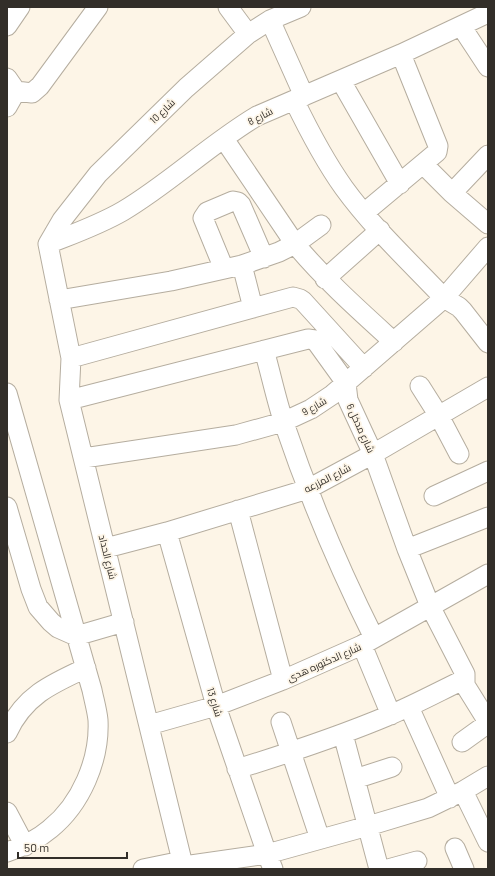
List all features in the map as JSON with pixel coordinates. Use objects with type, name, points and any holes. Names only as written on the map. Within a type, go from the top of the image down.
[{"type":"street","points":[[7,26],[20,7]]},
{"type":"street","points":[[10,92],[32,93],[40,86],[98,7]]},
{"type":"street","points":[[228,7],[248,34]]},
{"type":"street","name":"شارع 10","points":[[48,244],[62,220],[98,174],[186,88],[248,34],[270,20],[301,7]]},
{"type":"street","name":"شارع 8","points":[[48,244],[122,212],[157,189],[224,138],[257,116],[341,81],[488,13]]},
{"type":"street","points":[[270,20],[299,98],[309,130],[325,160],[364,213],[444,298],[459,307],[488,343]]},
{"type":"street","points":[[461,26],[488,67]]},
{"type":"street","points":[[364,213],[438,152],[438,146],[400,54]]},
{"type":"street","points":[[341,81],[400,184]]},
{"type":"street","points":[[224,138],[295,244],[325,279],[394,342]]},
{"type":"street","points":[[452,193],[488,155]]},
{"type":"street","points":[[423,164],[452,193],[488,224]]},
{"type":"street","points":[[224,269],[203,218],[207,212],[233,201],[238,202],[241,205],[264,258]]},
{"type":"street","points":[[59,300],[171,281],[242,265],[264,258],[295,244],[321,225]]},
{"type":"street","points":[[325,279],[380,230]]},
{"type":"street","name":"شارع الحداد","points":[[48,244],[71,358],[69,400],[183,866]]},
{"type":"street","name":"شارع 9","points":[[84,458],[236,435],[283,422],[311,409],[332,396],[444,298],[488,248]]},
{"type":"street","points":[[242,265],[253,308]]},
{"type":"street","points":[[71,358],[293,297],[300,298],[364,368]]},
{"type":"street","name":"شارع مدخل 6","points":[[69,400],[308,338],[313,339],[346,383],[348,400],[373,454],[407,549],[430,606],[465,674],[465,685],[488,722],[462,742]]},
{"type":"street","points":[[264,350],[283,422],[308,489],[350,590],[391,715]]},
{"type":"street","points":[[420,386],[439,416],[459,454]]},
{"type":"street","name":"شارع المزرعه","points":[[106,548],[167,532],[308,489],[487,391]]},
{"type":"street","points":[[7,393],[86,668],[98,720],[96,751],[87,780],[72,807],[50,829],[25,846],[7,852]]},
{"type":"street","points":[[434,496],[488,471]]},
{"type":"street","points":[[7,507],[38,607],[50,622],[58,628],[76,636],[124,622]]},
{"type":"street","points":[[238,510],[283,680]]},
{"type":"street","points":[[407,549],[488,517]]},
{"type":"street","name":"شارع 13","points":[[167,532],[216,706],[270,862]]},
{"type":"street","name":"شارع الدكتوره هدى","points":[[149,725],[216,706],[283,680],[368,642],[430,606],[488,575]]},
{"type":"street","points":[[7,733],[19,712],[38,693],[49,685],[86,668]]},
{"type":"street","points":[[237,769],[343,734],[391,715],[465,679]]},
{"type":"street","points":[[409,706],[457,795],[488,842]]},
{"type":"street","points":[[281,722],[320,839]]},
{"type":"street","points":[[343,734],[379,869]]},
{"type":"street","points":[[355,779],[392,767]]},
{"type":"street","points":[[143,869],[270,862],[320,839],[428,808],[457,795],[488,776]]},
{"type":"street","points":[[7,812],[25,846]]},
{"type":"street","points":[[455,848],[464,869]]},
{"type":"street","points":[[388,869],[417,861]]}]
